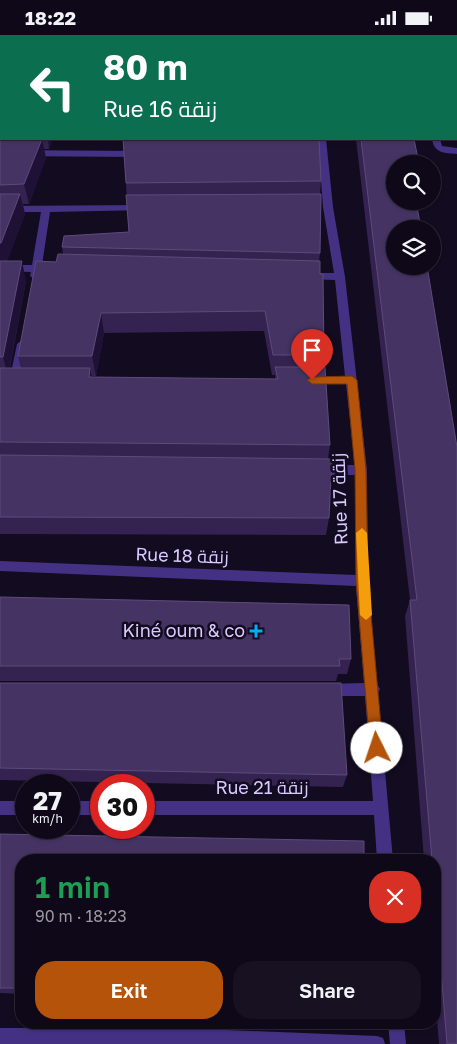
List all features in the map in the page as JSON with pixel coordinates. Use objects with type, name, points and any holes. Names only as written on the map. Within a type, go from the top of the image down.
[{"type":"street","name":"Rue 17 زنقة","points":[[322,140],[319,156],[323,207],[340,277],[360,470],[362,581],[373,689],[385,854]]},
{"type":"street","points":[[436,140],[438,147],[443,150],[457,151]]},
{"type":"street","points":[[0,153],[147,154]]},
{"type":"street","points":[[0,209],[153,208]]},
{"type":"street","points":[[33,287],[46,209]]},
{"type":"street","points":[[0,267],[66,269]]},
{"type":"street","points":[[291,276],[340,277]]},
{"type":"street","points":[[0,382],[20,382],[24,335]]},
{"type":"street","points":[[302,380],[352,380]]},
{"type":"street","points":[[302,470],[360,470]]},
{"type":"street","name":"Rue 18 زنقة","points":[[0,566],[362,581]]},
{"type":"street","points":[[309,690],[373,689]]},
{"type":"street","points":[[0,808],[15,808]]},
{"type":"street","name":"Rue 21 زنقة","points":[[155,808],[381,808]]},
{"type":"street","points":[[397,1029],[398,1044]]},
{"type":"street","points":[[0,1036],[177,1037],[377,1044]]},
{"type":"building","points":[[0,140],[42,140],[24,184],[0,185]]},
{"type":"building","points":[[123,140],[319,140],[321,181],[126,183]]},
{"type":"building","points":[[361,140],[414,140],[417,155],[386,155],[386,210],[418,210],[419,220],[386,220],[386,275],[428,275],[457,447],[457,1044],[447,1044],[441,970],[441,854],[431,854],[410,600],[417,600]]},
{"type":"building","points":[[0,194],[20,194],[1,243],[0,243]]},
{"type":"building","points":[[321,194],[320,253],[62,247],[64,236],[129,232],[126,195]]},
{"type":"building","points":[[58,254],[320,261],[320,274],[323,274],[324,355],[273,355],[265,311],[101,313],[92,356],[18,356],[36,261],[56,262]]},
{"type":"building","points":[[0,261],[22,261],[3,357],[0,357]]},
{"type":"building","points":[[275,367],[325,367],[330,445],[0,442],[0,368],[90,368],[89,377],[278,379]]},
{"type":"building","points":[[0,455],[332,459],[329,518],[0,517]]},
{"type":"building","points":[[0,597],[349,605],[351,659],[339,659],[340,666],[0,666]]},
{"type":"building","points":[[0,683],[341,683],[347,775],[0,768]]},
{"type":"building","points":[[0,834],[15,834],[15,839],[80,839],[80,836],[90,836],[90,839],[155,839],[155,837],[364,841],[364,854],[15,854],[15,988],[0,988]]},
{"type":"slow traffic","points":[[362,533],[362,581],[366,615]]},
{"type":"place","name":"Kiné oum & co","points":[[256,631]]},
{"type":"route","points":[[312,380],[352,380],[360,470],[362,581],[377,748]]}]
